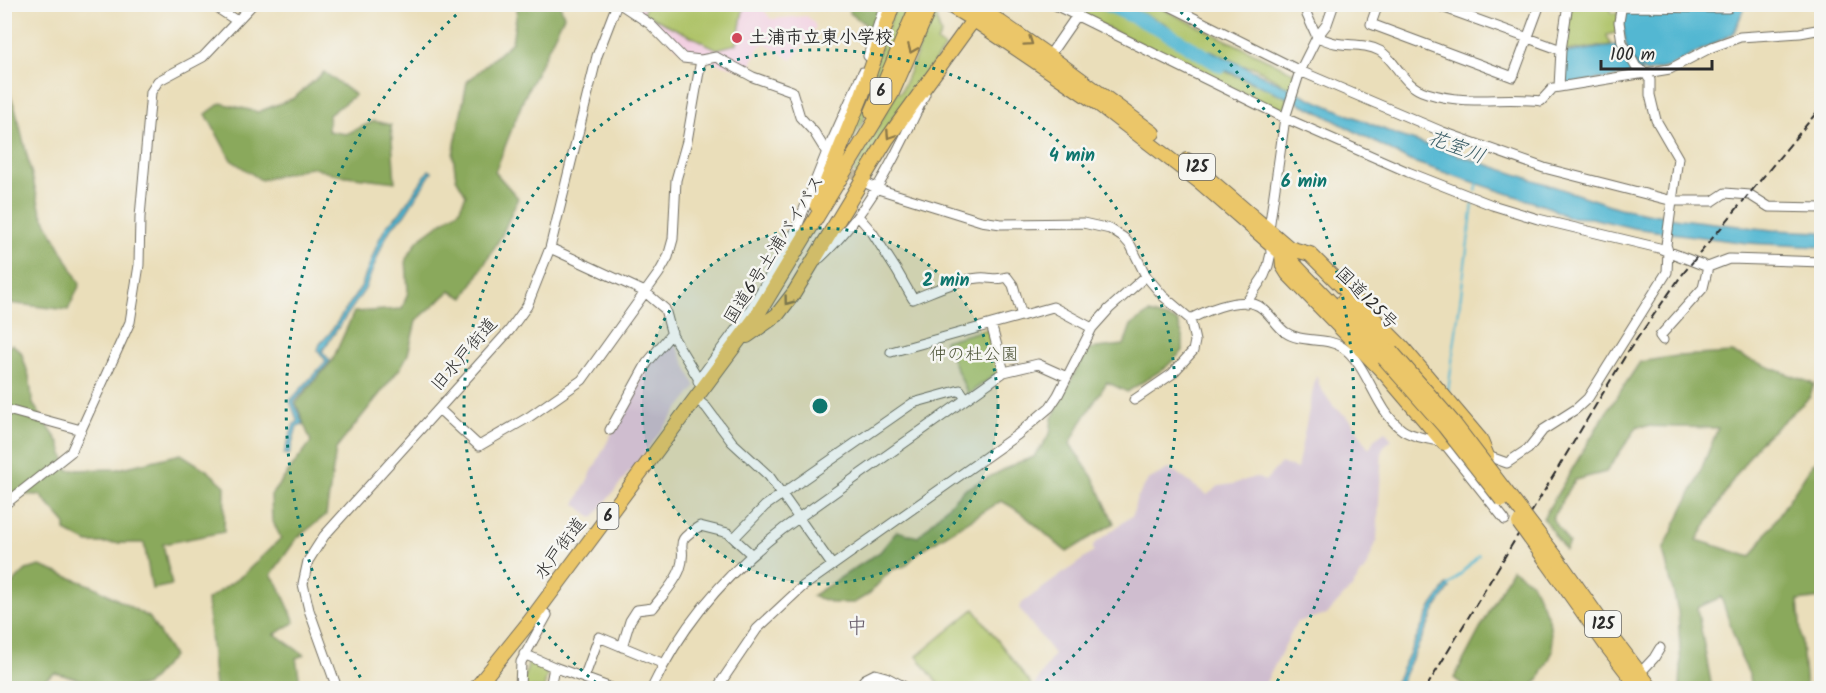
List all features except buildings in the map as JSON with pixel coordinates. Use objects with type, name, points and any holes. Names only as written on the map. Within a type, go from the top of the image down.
[{"type":"highway","points":[[802,244],[862,95],[893,4]]},
{"type":"highway","name":"国道6号土浦バイパス","points":[[843,177],[918,4]]},
{"type":"highway","name":"国道6号土浦バイパス","points":[[738,342],[778,284],[892,93],[931,5]]},
{"type":"highway","points":[[738,342],[777,315],[813,263],[887,140],[978,9],[952,6]]},
{"type":"highway","name":"国道125号","points":[[978,9],[1049,56],[1209,177],[1285,251],[1388,355],[1552,560],[1634,683],[1652,688]]},
{"type":"highway","name":"国道125号","points":[[978,9],[1078,90],[1149,142],[1269,236]]},
{"type":"highway","points":[[1444,442],[1386,375],[1288,274],[1283,266],[1285,251],[1310,254],[1403,348],[1480,439],[1487,456]]},
{"type":"highway","name":"水戸街道","points":[[476,688],[539,609],[696,399],[702,383],[738,342]]},
{"type":"street","points":[[211,4],[237,21]]},
{"type":"street","points":[[4,505],[72,452],[126,333],[136,292],[139,265],[140,217],[150,92],[158,81],[203,57],[253,4]]},
{"type":"street","points":[[619,4],[650,24],[683,58],[701,60],[716,57],[753,77],[792,91],[800,117],[819,139],[829,156]]},
{"type":"street","name":"旧水戸街道","points":[[337,688],[303,592],[305,570],[324,536],[509,331],[527,306],[550,248],[597,56],[619,4]]},
{"type":"street","points":[[550,248],[645,292],[665,309],[672,333],[702,383],[748,313],[793,237],[859,82],[885,4]]},
{"type":"street","points":[[1053,4],[1408,172],[1492,205],[1538,219],[1667,248],[1707,267],[1729,259],[1821,262]]},
{"type":"street","points":[[1166,4],[1300,73],[1443,132],[1544,168],[1672,203],[1713,201],[1725,193],[1750,195],[1769,207],[1821,208]]},
{"type":"street","points":[[1305,4],[1307,15],[1317,37],[1336,43],[1376,49],[1387,55],[1398,72],[1423,93],[1451,100],[1472,102],[1522,99],[1541,101],[1553,88],[1670,69],[1712,47],[1740,37],[1800,33],[1821,29]]},
{"type":"street","points":[[1246,303],[1264,276],[1271,253],[1269,236],[1286,116],[1300,73],[1317,37],[1327,24],[1334,4]]},
{"type":"street","points":[[1378,4],[1371,24],[1513,77],[1540,4]]},
{"type":"street","points":[[1434,4],[1561,50]]},
{"type":"street","points":[[1559,87],[1561,50],[1568,4]]},
{"type":"street","points":[[1190,319],[1228,303],[1261,306],[1284,331],[1343,347],[1358,364],[1381,406],[1401,430],[1507,463],[1528,449],[1544,430],[1576,409],[1588,398],[1667,272],[1667,248],[1678,158],[1656,120],[1650,96],[1650,80],[1646,74],[1636,68],[1619,35],[1622,6],[1729,6]]},
{"type":"street","points":[[1049,56],[1078,15]]},
{"type":"street","points":[[439,409],[479,446],[529,417],[582,380],[668,257],[673,239],[676,180],[687,141],[701,60]]},
{"type":"street","points":[[813,263],[837,242],[878,189],[936,70]]},
{"type":"street","points":[[866,183],[878,189],[991,223],[1083,223],[1110,229],[1124,238],[1131,246],[1146,276],[1162,296],[1190,319],[1195,341],[1193,351],[1172,375],[1134,400]]},
{"type":"street","points":[[858,216],[891,261],[913,299],[953,284],[980,278],[997,281],[1007,277],[1013,285],[1022,316]]},
{"type":"street","points":[[1663,340],[1660,336],[1703,288],[1707,267]]},
{"type":"street","points":[[717,688],[757,629],[802,587],[1037,419],[1050,407],[1092,328],[1109,309],[1146,276]]},
{"type":"street","points":[[891,352],[1053,307],[1092,328]]},
{"type":"street","points":[[991,324],[1004,372]]},
{"type":"street","points":[[610,430],[647,363],[672,333]]},
{"type":"street","points":[[652,688],[678,639],[703,604],[751,554],[799,518],[1004,372],[1038,364],[1067,377]]},
{"type":"street","points":[[735,537],[765,506],[913,403],[960,390],[966,399]]},
{"type":"street","points":[[696,399],[706,407],[732,442],[769,476],[832,566]]},
{"type":"street","points":[[4,409],[81,430]]},
{"type":"street","points":[[1444,442],[1505,520]]},
{"type":"street","points":[[1487,456],[1508,485]]},
{"type":"street","points":[[622,647],[630,621],[637,610],[653,608],[676,577],[682,561],[684,535],[700,526],[708,530],[728,533],[751,554]]},
{"type":"street","points":[[520,688],[519,670],[524,654],[547,615],[539,609]]},
{"type":"street","points":[[584,678],[599,637],[664,664]]},
{"type":"street","points":[[1634,683],[1660,648]]},
{"type":"street","points":[[524,654],[611,688]]},
{"type":"street","points":[[550,688],[554,667]]},
{"type":"street","points":[[857,688],[875,674],[907,688]]},
{"type":"shaded area","name":"土浦市立東小学校","points":[[630,5],[764,5],[762,8],[771,19],[806,16],[813,21],[816,27],[792,60],[765,43],[759,47],[748,71],[685,55]]},
{"type":"shaded area","points":[[672,336],[696,387],[593,518],[575,504],[649,362]]},
{"type":"shaded area","points":[[1316,375],[1320,387],[1333,406],[1351,420],[1369,449],[1375,438],[1385,431],[1392,440],[1382,450],[1377,540],[1367,566],[1353,586],[1327,614],[1297,622],[1263,688],[1033,688],[1054,654],[1019,608],[1022,603],[1093,552],[1093,545],[1133,515],[1136,500],[1148,480],[1170,468],[1207,495],[1219,486],[1255,477],[1265,481],[1281,463],[1297,469]]},
{"type":"green space","points":[[518,5],[560,5],[564,16],[524,98],[495,172],[518,198],[502,235],[464,298],[450,291],[416,321],[408,354],[401,367],[336,449],[326,515],[297,538],[271,575],[278,584],[295,622],[275,634],[304,655],[296,658],[301,688],[215,688],[207,600],[244,574],[281,538],[272,520],[271,495],[311,442],[296,403],[332,361],[354,312],[402,309],[408,292],[406,259],[418,240],[459,210],[466,195],[456,178],[453,155],[467,82],[512,42]]},
{"type":"green space","points":[[646,5],[744,5],[737,44],[717,49],[643,13]]},
{"type":"green space","points":[[848,5],[881,5],[872,33],[867,31],[866,25],[850,13]]},
{"type":"green space","points":[[896,5],[913,5],[850,146],[846,144]]},
{"type":"green space","points":[[1060,5],[1093,5],[1160,35],[1217,68],[1255,84],[1258,81],[1276,91],[1273,93],[1283,95],[1288,100],[1284,113]]},
{"type":"green space","points":[[1123,5],[1154,5],[1297,74],[1292,90],[1282,87],[1280,82],[1254,67],[1226,64],[1185,40],[1166,24]]},
{"type":"green space","points":[[1571,5],[1611,6],[1611,13],[1618,13],[1619,32],[1607,35],[1612,45],[1564,51]]},
{"type":"green space","points":[[936,8],[941,35],[937,42],[945,48],[897,112],[859,176],[853,172],[896,93],[901,92]]},
{"type":"green space","points":[[324,72],[355,95],[329,115],[328,131],[346,134],[374,121],[391,125],[395,182],[338,175],[311,167],[261,180],[231,160],[206,114],[221,103],[258,112],[294,98]]},
{"type":"green space","points":[[4,78],[16,111],[41,212],[80,284],[68,310],[8,303],[5,305]]},
{"type":"green space","points":[[1149,313],[1177,321],[1183,337],[1183,351],[1165,368],[1127,392],[1107,382],[1070,444],[1094,479],[1114,523],[1067,552],[1027,518],[1001,501],[920,551],[905,566],[891,570],[869,594],[854,603],[834,603],[812,596],[880,552],[897,531],[918,537],[963,490],[1034,457],[1050,434],[1052,418],[1087,349],[1124,345],[1131,325]]},
{"type":"green space","name":"仲の杜公園","points":[[988,329],[1000,371],[968,394],[944,341]]},
{"type":"green space","points":[[12,344],[21,352],[29,376],[33,404],[60,444],[68,470],[118,469],[181,454],[208,471],[225,486],[224,532],[163,544],[172,585],[152,589],[144,543],[88,543],[65,531],[65,523],[40,495],[5,494],[5,354]]},
{"type":"green space","points":[[1732,353],[1814,384],[1810,397],[1758,444],[1697,540],[1751,557],[1811,466],[1821,456],[1821,598],[1798,601],[1806,688],[1750,688],[1749,674],[1721,597],[1697,608],[1712,688],[1680,688],[1678,611],[1663,550],[1694,487],[1718,428],[1638,426],[1606,472],[1575,480],[1552,518],[1569,543],[1565,550],[1543,518],[1602,419],[1640,362],[1677,356]]},
{"type":"green space","points":[[40,566],[95,587],[150,618],[173,656],[146,686],[113,688],[55,673],[39,683],[40,688],[5,688],[5,591],[26,570]]},
{"type":"green space","points":[[1512,569],[1532,583],[1549,619],[1553,651],[1539,679],[1531,688],[1467,688],[1454,678]]},
{"type":"green space","points":[[974,609],[1031,684],[1028,688],[941,688],[917,656]]},
{"type":"green space","points":[[529,661],[548,669],[544,688],[524,688]]},
{"type":"water","points":[[1738,5],[1745,5],[1734,33],[1669,67],[1646,72],[1638,66],[1629,52],[1624,36],[1623,8],[1728,10]]},
{"type":"water","points":[[1621,43],[1642,73],[1561,85],[1565,53]]},
{"type":"water","points":[[1210,50],[1314,100],[1397,135],[1619,208],[1680,219],[1772,230],[1821,232],[1821,247],[1747,243],[1633,228],[1591,218],[1567,217],[1551,208],[1410,161],[1313,109],[1202,60]]},
{"type":"water","points":[[429,170],[432,172],[404,215],[391,228],[365,289],[322,351],[330,361],[294,402],[303,424],[297,426],[289,455],[284,454],[294,424],[298,422],[290,401],[326,361],[318,350],[320,344],[361,287],[387,225],[400,213]]},
{"type":"water","points":[[1447,585],[1450,588],[1436,608],[1398,688],[1393,688],[1432,606]]},
{"type":"waterway","name":"花室川","points":[[1106,4],[1162,30],[1221,66]]},
{"type":"waterway","points":[[1476,191],[1478,182]]},
{"type":"waterway","points":[[1448,392],[1473,204]]},
{"type":"waterway","points":[[1448,587],[1479,555]]},
{"type":"tunnel","points":[[842,165],[866,183]]},
{"type":"railway","points":[[1426,688],[1627,353],[1681,276],[1822,106]]},
{"type":"place","name":"土浦市立東小学校","points":[[737,38]]},
{"type":"district","name":"中","points":[[857,627]]}]
